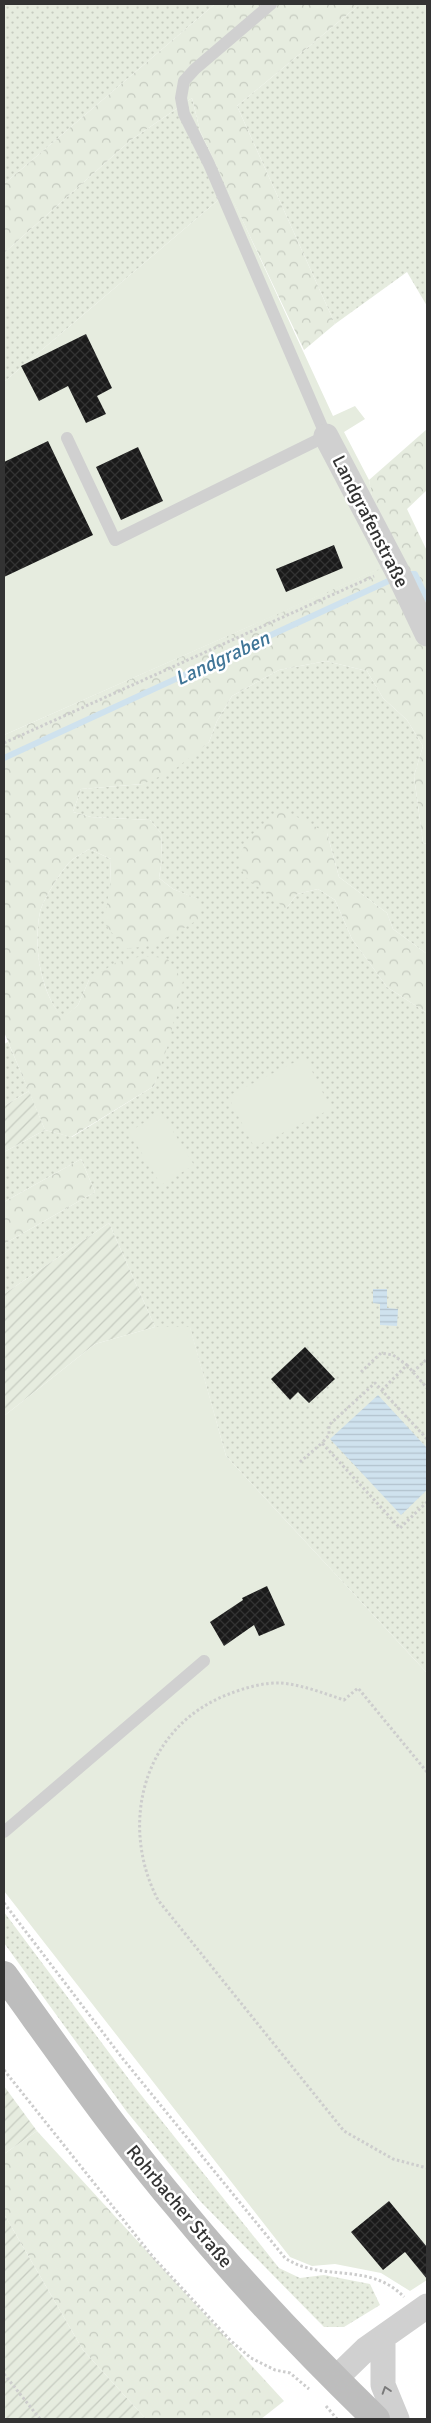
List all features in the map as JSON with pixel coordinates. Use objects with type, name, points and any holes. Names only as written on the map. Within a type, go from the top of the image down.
[{"type":"main road","name":"Rohrbacher Straße","points":[[4,1975],[108,2118],[181,2211],[237,2275],[323,2391],[376,2419]]},
{"type":"street","name":"Landgrafenstraße","points":[[326,436],[398,573],[427,634]]},
{"type":"street","points":[[323,2391],[366,2349],[422,2310]]},
{"type":"street","points":[[383,2338],[383,2385],[397,2419]]},
{"type":"lane","points":[[67,438],[115,540],[326,436],[209,164],[184,114],[181,98],[184,81],[195,68],[272,4]]},
{"type":"lane","points":[[4,1832],[204,1661]]},
{"type":"path","points":[[4,743],[398,573]]},
{"type":"path","points":[[360,1372],[381,1353],[393,1355],[413,1372],[427,1388]]},
{"type":"path","points":[[413,1372],[427,1360]]},
{"type":"path","points":[[382,1390],[406,1366]]},
{"type":"path","points":[[300,1462],[329,1435],[329,1425],[375,1383],[427,1439]]},
{"type":"path","points":[[322,1443],[400,1528],[427,1502]]},
{"type":"path","points":[[427,1772],[358,1688],[344,1700],[310,1688],[280,1683],[243,1688],[215,1699],[188,1718],[168,1739],[151,1765],[140,1801],[138,1822],[140,1851],[150,1885],[158,1900],[344,2131],[392,2160],[427,2168]]},
{"type":"path","points":[[4,1903],[129,2067],[285,2258],[300,2267],[312,2270],[382,2279],[422,2310]]},
{"type":"path","points":[[4,2070],[153,2256],[231,2341],[251,2358],[276,2370],[290,2373],[323,2391],[337,2419]]},
{"type":"path","points":[[4,2374],[40,2419]]},
{"type":"green space","points":[[4,4],[215,4],[4,184]]},
{"type":"green space","points":[[215,4],[360,4],[237,106],[335,324],[304,350],[200,131],[192,98],[131,140],[4,253],[4,184]]},
{"type":"green space","points":[[360,4],[427,4],[427,306],[407,272],[335,324],[237,106]]},
{"type":"green space","points":[[192,98],[200,131],[229,191],[4,382],[4,253],[131,140]]},
{"type":"green space","points":[[229,191],[333,416],[355,406],[365,419],[344,432],[369,480],[386,566],[4,735],[4,382]]},
{"type":"green space","points":[[427,429],[427,490],[407,509],[427,551],[427,844],[423,843],[414,776],[423,746],[407,720],[383,698],[367,671],[326,661],[279,670],[232,696],[217,721],[209,742],[174,770],[143,784],[81,789],[73,812],[91,817],[150,820],[161,833],[162,859],[159,878],[173,889],[201,900],[201,918],[155,945],[125,949],[104,923],[110,884],[111,859],[89,849],[72,860],[64,869],[41,907],[37,939],[40,968],[44,982],[55,1008],[63,1018],[78,1005],[89,980],[115,963],[142,956],[167,958],[183,981],[169,1042],[154,1086],[71,1137],[45,1130],[4,1032],[4,735],[385,566],[369,480]]},
{"type":"green space","points":[[326,661],[367,671],[383,698],[407,720],[423,746],[414,776],[423,843],[427,844],[427,954],[393,929],[387,913],[339,877],[327,833],[286,909],[297,894],[318,889],[335,900],[352,939],[387,987],[427,1013],[427,1673],[226,1456],[190,1328],[155,1327],[109,1223],[4,1294],[4,1244],[95,1192],[81,1159],[4,1202],[4,1152],[45,1130],[72,1137],[154,1086],[158,1072],[89,980],[78,1005],[63,1019],[55,1008],[44,982],[38,953],[38,925],[44,902],[69,863],[89,849],[111,859],[110,884],[200,900],[173,889],[159,878],[162,859],[161,833],[150,820],[91,817],[73,812],[81,789],[143,784],[209,742],[217,721],[232,696],[279,670]]},
{"type":"green space","points":[[282,809],[327,833],[339,877],[387,913],[393,929],[427,954],[427,1013],[387,987],[352,939],[335,900],[318,889],[297,894],[286,909],[244,876],[239,856],[249,837]]},
{"type":"green space","points":[[8,1042],[29,1091],[4,1106],[4,1044]]},
{"type":"green space","points":[[305,1057],[331,1109],[254,1147],[228,1096]]},
{"type":"green space","points":[[29,1091],[45,1130],[4,1152],[4,1106]]},
{"type":"green space","points":[[161,1112],[194,1165],[161,1185],[129,1132]]},
{"type":"green space","points":[[81,1159],[95,1192],[4,1244],[4,1202]]},
{"type":"green space","points":[[109,1223],[155,1327],[95,1344],[4,1416],[4,1294]]},
{"type":"green space","points":[[155,1327],[190,1327],[226,1456],[427,1673],[427,2280],[410,2291],[381,2273],[335,2264],[312,2266],[290,2257],[4,1891],[4,1416],[95,1344]]},
{"type":"green space","points":[[4,1912],[134,2086],[279,2268],[300,2278],[324,2275],[370,2284],[380,2305],[344,2327],[324,2327],[200,2201],[127,2112],[4,1943]]},
{"type":"green space","points":[[4,2086],[37,2131],[4,2154]]},
{"type":"green space","points":[[37,2131],[284,2401],[261,2419],[146,2419],[83,2350],[4,2214],[4,2154]]},
{"type":"green space","points":[[4,2214],[83,2350],[146,2419],[4,2419]]},
{"type":"water","points":[[373,1289],[387,1289],[387,1308],[398,1309],[397,1326],[380,1325],[380,1304],[373,1303]]},
{"type":"water","points":[[378,1395],[427,1448],[427,1490],[401,1515],[330,1439]]},
{"type":"building","points":[[86,334],[112,388],[97,396],[106,414],[86,423],[68,386],[39,401],[21,366]]},
{"type":"building","points":[[48,441],[93,535],[4,577],[4,462]]},
{"type":"building","points":[[138,447],[163,501],[121,520],[96,467]]},
{"type":"building","points":[[334,545],[343,568],[286,592],[276,569]]},
{"type":"building","points":[[305,1347],[335,1379],[309,1403],[298,1392],[290,1400],[271,1379]]},
{"type":"building","points":[[267,1586],[285,1625],[259,1636],[254,1625],[224,1646],[210,1622],[243,1600],[242,1598]]},
{"type":"building","points":[[389,2201],[427,2247],[427,2279],[405,2252],[383,2270],[351,2232]]},
{"type":"waterway","name":"Landgraben","points":[[405,574],[415,574],[427,599]]},
{"type":"waterway","name":"Landgraben","points":[[4,758],[395,578]]}]
